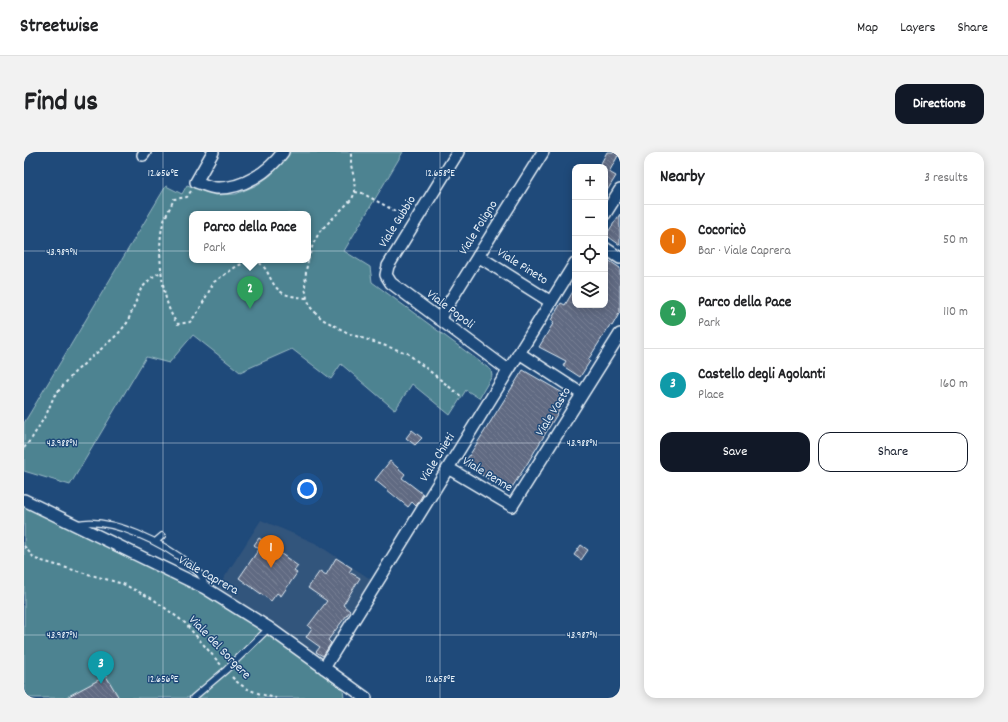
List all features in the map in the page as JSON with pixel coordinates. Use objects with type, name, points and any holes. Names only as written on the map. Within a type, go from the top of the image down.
[{"type":"street","points":[[213,152],[196,182],[216,188],[235,186],[253,179],[283,152]]},
{"type":"street","name":"Viale Gubbio","points":[[388,266],[458,152]]},
{"type":"street","name":"Viale Foligno","points":[[439,319],[543,152]]},
{"type":"street","points":[[608,209],[620,190]]},
{"type":"street","points":[[608,250],[620,258]]},
{"type":"street","name":"Viale Pineto","points":[[478,256],[551,302]]},
{"type":"street","name":"Viale Popoli","points":[[388,266],[386,275],[391,283],[508,370]]},
{"type":"street","name":"Viale Chieti","points":[[324,668],[572,268]]},
{"type":"street","name":"Viale Vasto","points":[[512,506],[620,334]]},
{"type":"street","points":[[519,353],[582,394]]},
{"type":"street","name":"Viale Penne","points":[[448,468],[512,506]]},
{"type":"street","name":"Viale Caprera","points":[[24,500],[205,588],[269,628],[361,697]]},
{"type":"lane","points":[[75,525],[86,522],[103,523],[128,530],[156,542],[186,562],[202,576],[205,588]]},
{"type":"lane","points":[[156,542],[162,536]]},
{"type":"lane","points":[[193,698],[226,670],[269,628]]},
{"type":"path","points":[[311,250],[320,231],[352,199],[355,192],[351,165],[351,152]]},
{"type":"path","points":[[196,182],[187,197],[174,199],[162,227],[160,247],[165,296],[174,320],[178,324],[190,322],[198,312],[214,282],[237,266],[245,263]]},
{"type":"path","points":[[355,192],[362,193],[415,222]]},
{"type":"path","points":[[258,263],[264,266],[280,292],[291,296],[307,298]]},
{"type":"path","points":[[308,263],[305,287],[307,298],[311,308],[322,319],[350,334],[407,353],[462,397]]},
{"type":"path","points":[[24,448],[47,413],[54,396],[75,372],[118,334],[127,323],[141,289],[150,278],[162,271]]},
{"type":"path","name":"Viale del Sorgere","points":[[24,546],[35,559],[123,584],[153,599],[185,623],[239,685],[259,694],[276,698]]},
{"type":"path","points":[[258,698],[259,694]]},
{"type":"shaded area","points":[[261,520],[315,543],[372,580],[325,662],[217,589]]},
{"type":"green space","points":[[289,152],[403,152],[344,251],[370,267],[372,282],[491,370],[492,376],[479,398],[466,390],[450,415],[412,384],[395,410],[341,364],[331,379],[292,349],[240,372],[193,335],[169,363],[146,357],[70,485],[24,471],[24,423],[166,186],[182,194],[187,185],[216,195],[236,194],[257,185],[271,175]]},
{"type":"green space","points":[[24,506],[228,606],[258,625],[343,690],[344,698],[24,698]]},
{"type":"building","points":[[607,152],[620,152],[609,172],[616,176],[608,189],[608,164],[601,164]]},
{"type":"building","points":[[620,214],[620,245],[608,236],[608,232]]},
{"type":"building","points":[[608,260],[620,268],[620,312],[588,360],[590,361],[580,377],[563,366],[566,361],[539,347],[554,322],[551,320],[561,303],[565,305],[572,293],[572,308],[608,308]]},
{"type":"building","points":[[523,370],[568,396],[509,492],[464,464]]},
{"type":"building","points":[[412,430],[422,438],[415,445],[406,438]]},
{"type":"building","points":[[390,461],[405,474],[402,478],[423,494],[416,506],[412,502],[408,507],[375,480]]},
{"type":"building","points":[[259,538],[298,566],[294,571],[297,573],[281,596],[277,593],[271,601],[239,578],[259,549],[254,545]]},
{"type":"building","points":[[581,545],[588,550],[581,560],[574,555]]},
{"type":"building","points":[[336,558],[352,568],[349,572],[360,578],[343,605],[350,611],[328,640],[331,643],[323,656],[316,652],[320,647],[306,637],[312,628],[308,626],[327,601],[308,588],[320,571],[326,575]]},
{"type":"building","points":[[106,676],[119,698],[65,698]]},
{"type":"place","name":"Parco della Pace","points":[[250,309]]},
{"type":"place","name":"Cocoricò","points":[[271,568]]},
{"type":"place","name":"Castello degli Agolanti","points":[[101,684]]}]
